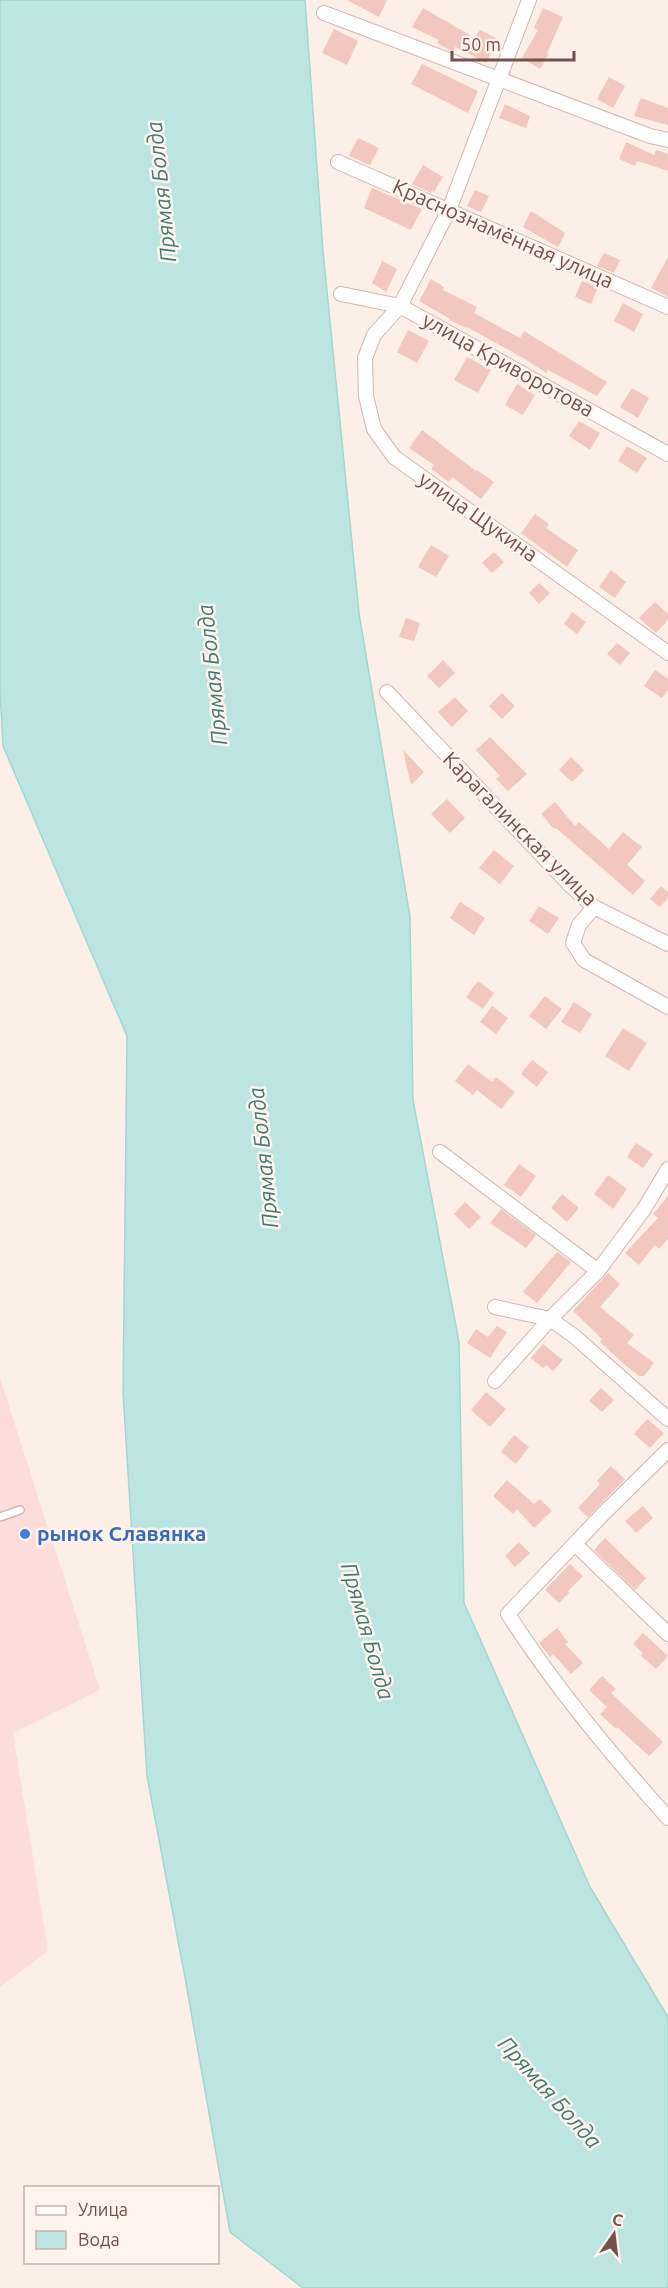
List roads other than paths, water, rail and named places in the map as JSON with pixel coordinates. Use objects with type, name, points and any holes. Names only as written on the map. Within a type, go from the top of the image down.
[{"type":"street","points":[[400,306],[449,210],[529,0]]},
{"type":"street","points":[[324,13],[650,136],[668,140]]},
{"type":"street","name":"Краснознамённая улица","points":[[338,162],[668,307]]},
{"type":"street","name":"улица Криворотова","points":[[341,294],[400,306],[668,454]]},
{"type":"street","name":"улица Щукина","points":[[400,306],[374,335],[365,358],[366,396],[374,429],[394,457],[668,652]]},
{"type":"street","name":"Карагалинская улица","points":[[387,692],[569,884],[594,907],[668,944]]},
{"type":"street","points":[[594,907],[579,925],[573,943],[584,960],[668,1007]]},
{"type":"street","points":[[440,1152],[598,1270]]},
{"type":"street","points":[[495,1381],[550,1319],[598,1270],[644,1209],[668,1169]]},
{"type":"street","points":[[495,1307],[550,1319],[574,1336],[668,1419]]},
{"type":"street","points":[[668,1450],[508,1614],[542,1666],[622,1767],[668,1818]]},
{"type":"street","points":[[574,1544],[668,1634]]},
{"type":"lane","points":[[0,1516],[20,1510]]},
{"type":"water","name":"Прямая Болда","points":[[0,0],[305,0],[323,251],[359,613],[410,917],[413,1100],[459,1342],[464,1603],[590,1887],[668,2017],[668,2288],[303,2288],[230,2232],[147,1776],[123,1392],[127,1036],[3,746],[0,690]]},
{"type":"place","name":"рынок Славянка","points":[[25,1534]]}]
